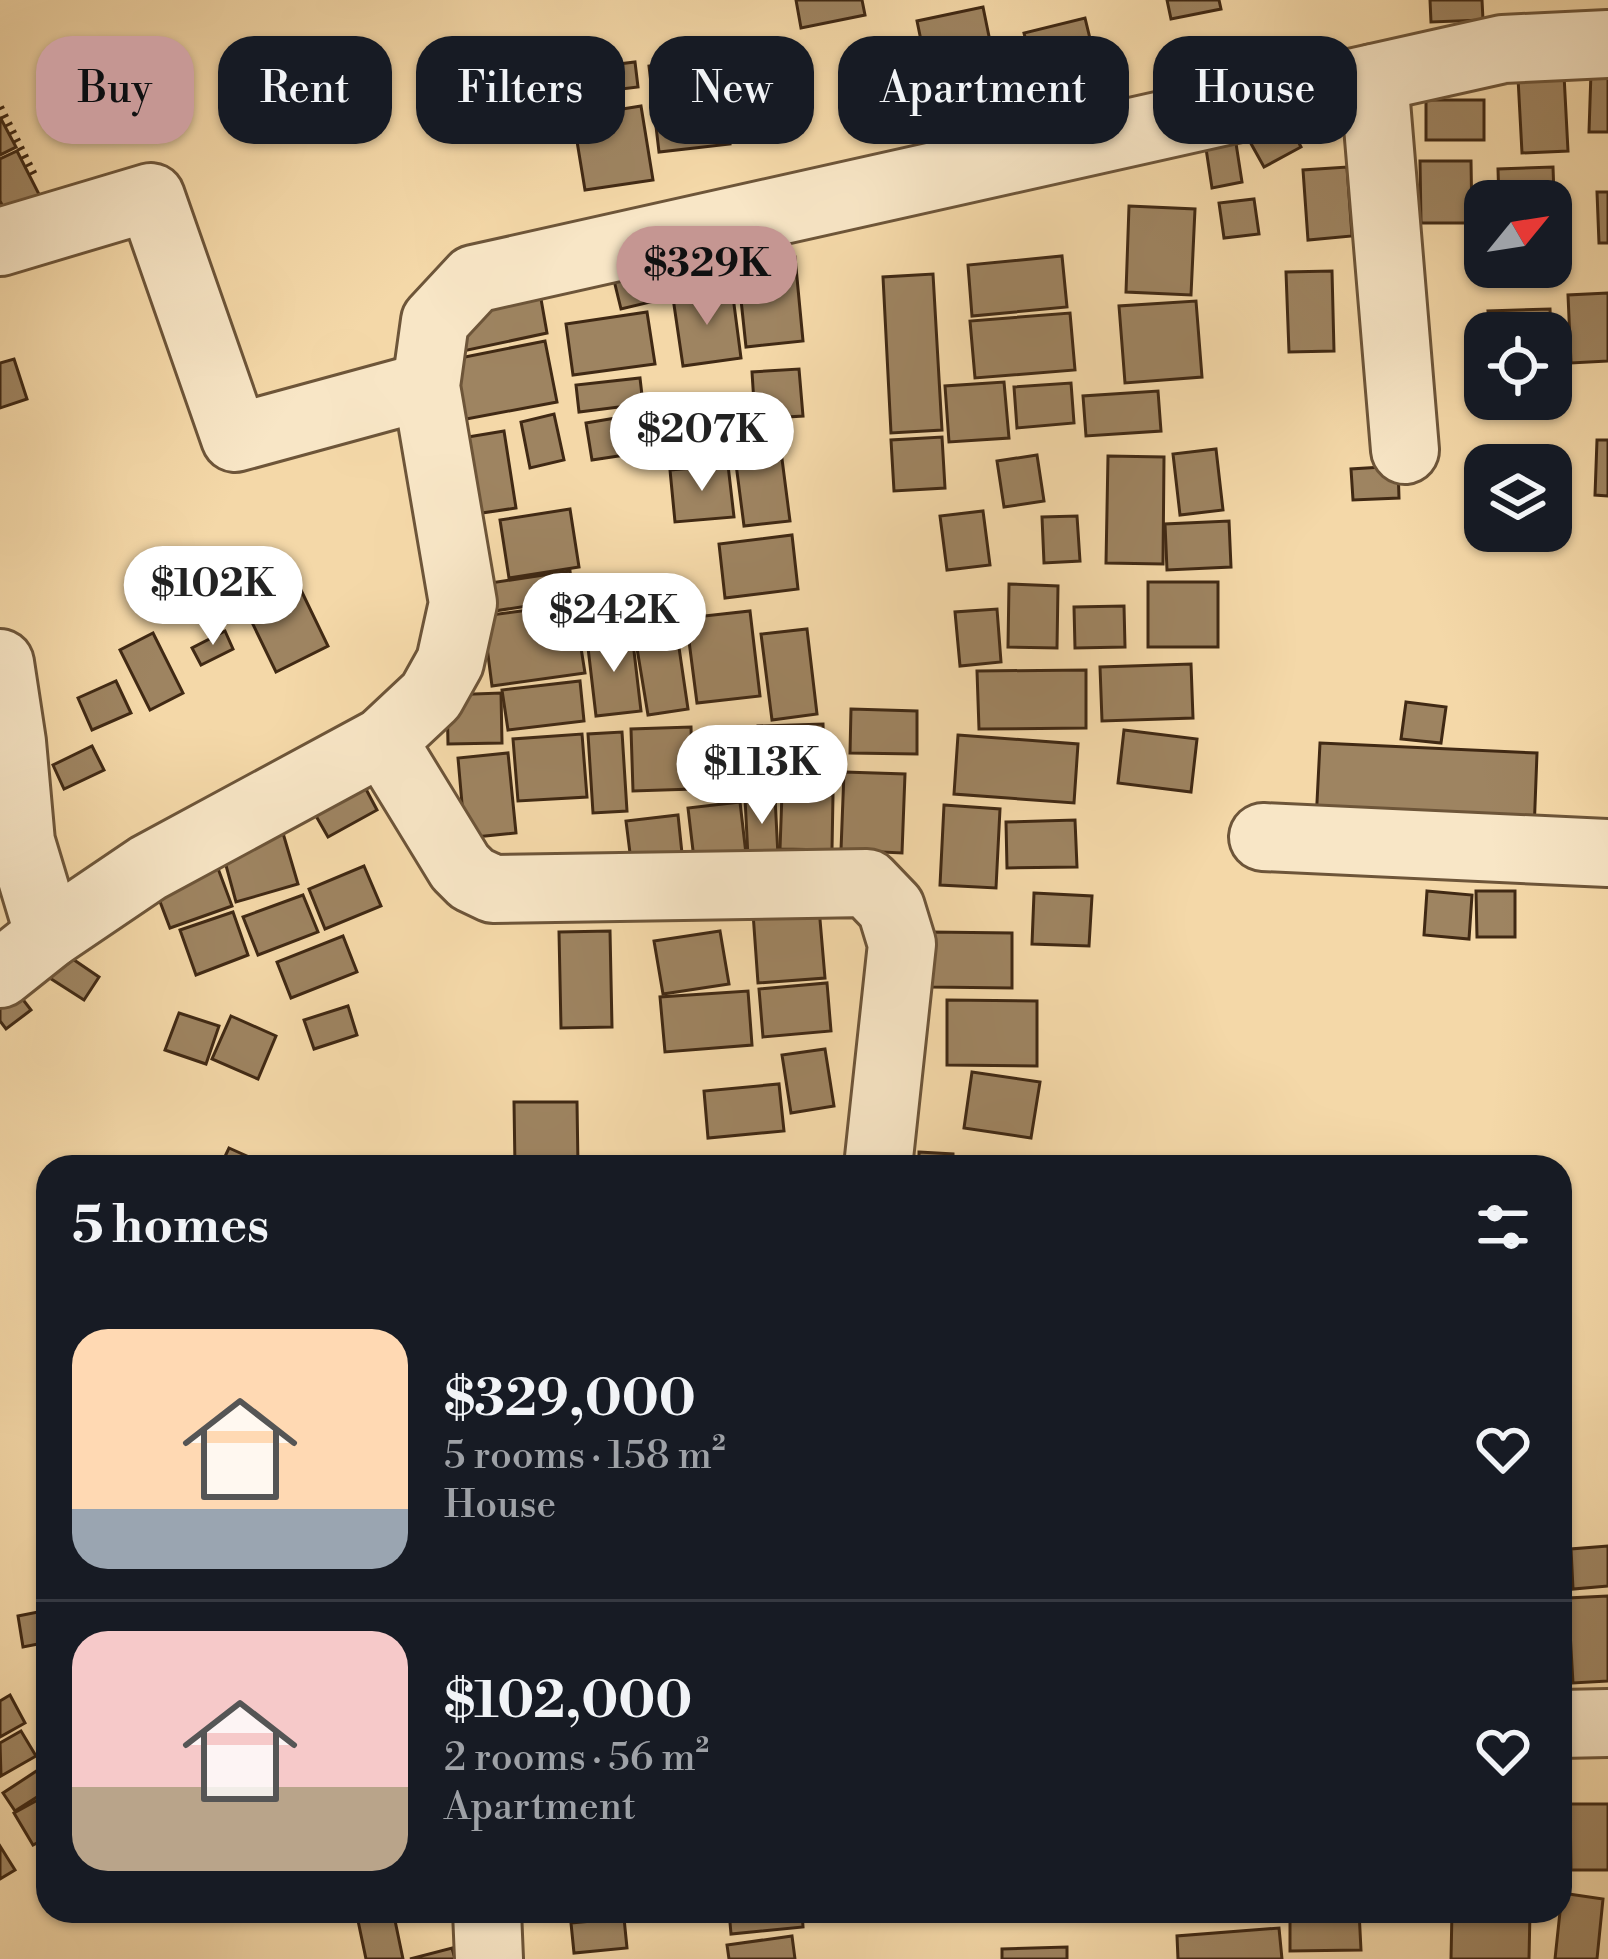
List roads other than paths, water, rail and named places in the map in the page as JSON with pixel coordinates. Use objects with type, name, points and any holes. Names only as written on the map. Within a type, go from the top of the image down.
[{"type":"street","points":[[25,954],[148,868],[382,740],[430,696],[451,662],[463,603],[425,386],[435,321],[474,279],[1374,78],[1503,25],[1608,44]]},
{"type":"street","points":[[1374,78],[1405,450]]},
{"type":"street","points":[[29,233],[151,196],[235,438],[425,386]]},
{"type":"street","points":[[0,663],[13,742],[25,954]]},
{"type":"street","points":[[382,740],[460,867],[493,889],[867,883],[891,908],[902,944],[879,1155]]},
{"type":"street","points":[[1263,837],[1608,853]]},
{"type":"street","points":[[1572,1724],[1608,1723]]},
{"type":"street","points":[[488,1923],[489,1959]]}]
